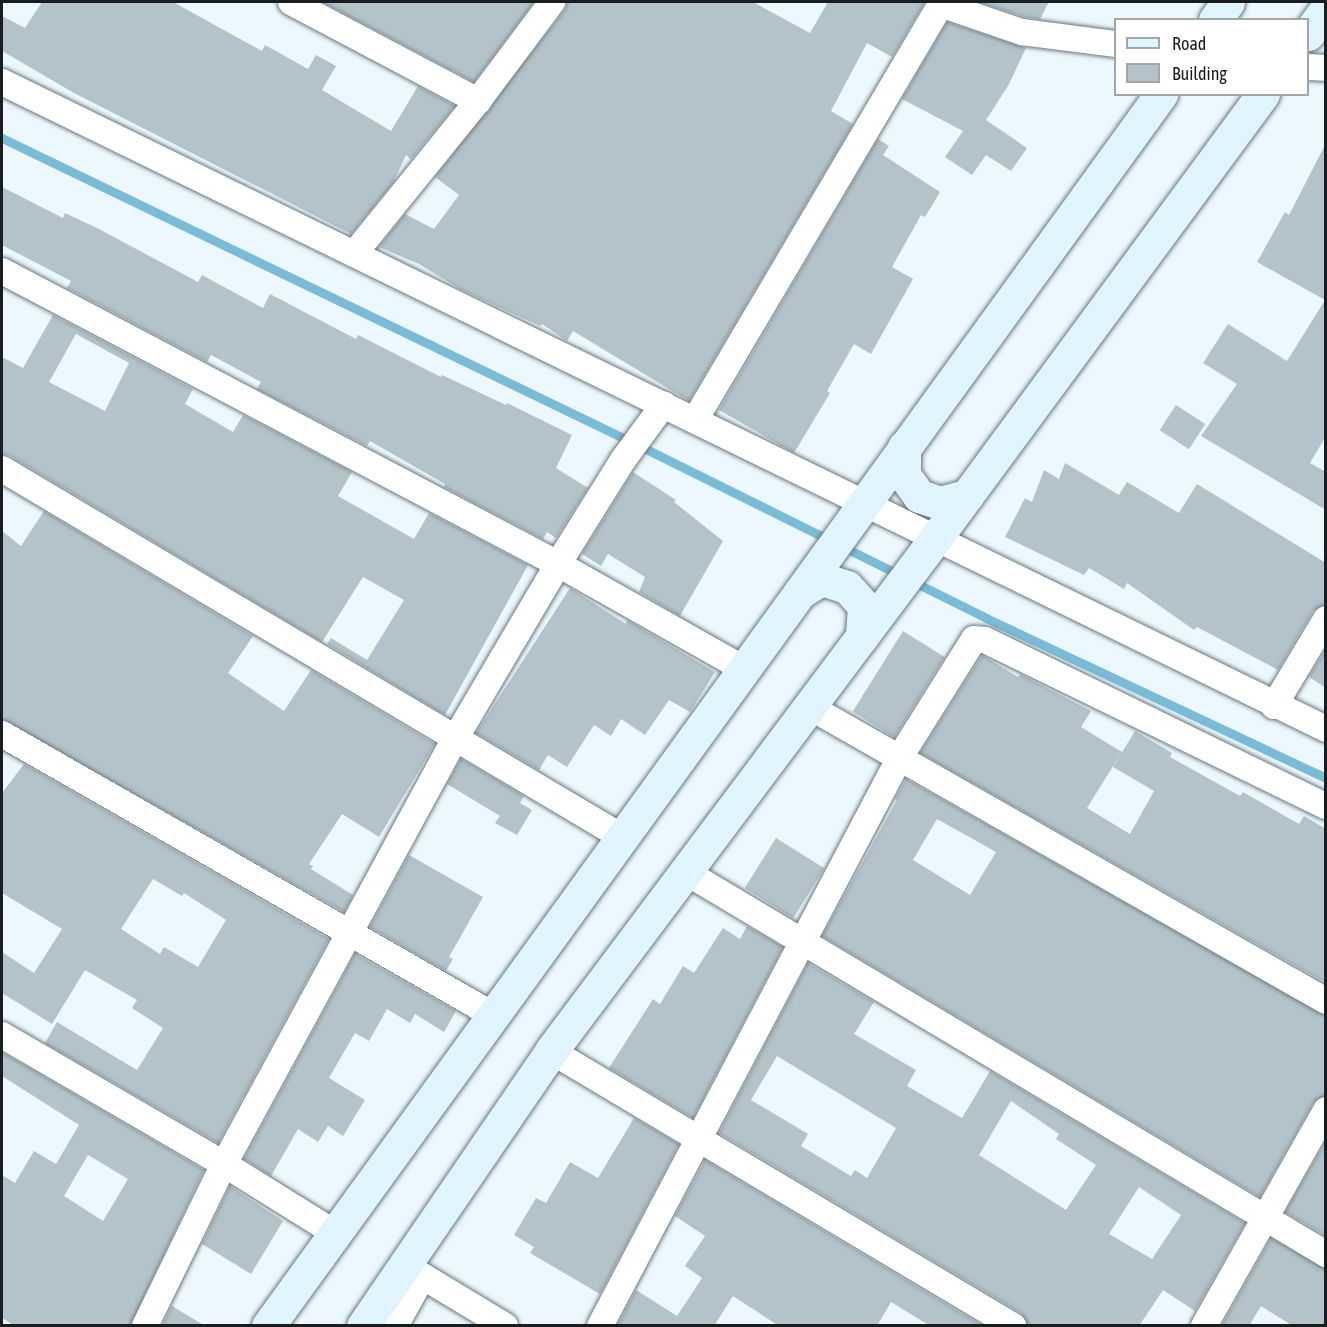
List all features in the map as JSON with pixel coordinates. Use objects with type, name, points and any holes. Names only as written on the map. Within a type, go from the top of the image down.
[{"type":"street","points":[[291,2],[478,101]]},
{"type":"street","points":[[354,254],[478,101],[552,2]]},
{"type":"street","points":[[1216,18],[1228,2]]},
{"type":"street","points":[[695,420],[941,3],[1022,32],[1114,44]]},
{"type":"street","points":[[1309,33],[1326,9]]},
{"type":"street","points":[[1309,67],[1326,68]]},
{"type":"street","points":[[2,82],[664,404],[1274,706],[1326,729]]},
{"type":"street","points":[[268,1326],[1160,96]]},
{"type":"street","points":[[363,1326],[414,1271],[551,1051],[968,496],[1262,96]]},
{"type":"street","points":[[2,271],[558,564],[744,669]]},
{"type":"street","points":[[145,1326],[224,1164],[455,739],[558,564],[623,460],[664,404]]},
{"type":"street","points":[[904,447],[904,475],[919,496],[940,503],[968,496]]},
{"type":"street","points":[[2,469],[622,837]]},
{"type":"street","points":[[800,592],[822,579],[848,586],[864,606],[862,637]]},
{"type":"street","points":[[1274,706],[1326,619]]},
{"type":"street","points":[[600,1326],[900,757],[974,639],[986,640],[1326,806]]},
{"type":"street","points":[[810,707],[1326,1001]]},
{"type":"street","points":[[2,734],[493,1015]]},
{"type":"street","points":[[684,871],[1326,1254]]},
{"type":"street","points":[[2,1035],[224,1164],[335,1233]]},
{"type":"street","points":[[551,1051],[1013,1326]]},
{"type":"street","points":[[1204,1326],[1326,1110]]},
{"type":"street","points":[[394,1326],[414,1271]]},
{"type":"street","points":[[414,1271],[505,1326]]},
{"type":"building","points":[[42,2],[173,2],[262,51],[265,45],[308,69],[316,55],[336,66],[322,90],[391,131],[418,86],[455,106],[411,159],[406,155],[393,183],[351,234],[74,93],[2,51],[2,16],[25,28]]},
{"type":"building","points":[[322,2],[534,2],[474,82]]},
{"type":"building","points":[[567,2],[753,2],[810,33],[828,2],[925,2],[892,57],[867,43],[831,111],[853,124],[689,401],[573,331],[567,341],[542,324],[540,326],[460,289],[419,264],[379,247],[405,214],[434,229],[459,195],[435,177],[564,11]]},
{"type":"building","points":[[979,2],[1049,2],[1040,19],[1025,17]]},
{"type":"building","points":[[947,22],[1026,48],[1008,86],[986,120],[1027,148],[1011,171],[986,155],[972,175],[945,157],[963,131],[902,99]]},
{"type":"building","points":[[878,139],[889,146],[883,155],[940,192],[925,217],[921,215],[892,267],[913,279],[871,354],[854,344],[827,391],[830,393],[794,453],[719,410]]},
{"type":"building","points":[[1326,143],[1326,436],[1310,463],[1326,472],[1326,510],[1201,436],[1237,384],[1203,363],[1228,324],[1287,361],[1325,300],[1257,262],[1285,212],[1289,215]]},
{"type":"building","points":[[2,187],[63,218],[65,213],[99,229],[198,282],[202,275],[263,308],[270,294],[356,339],[358,335],[441,377],[442,375],[506,405],[507,403],[572,435],[556,468],[588,488],[556,538],[547,532],[543,539],[444,487],[445,484],[370,441],[367,446],[257,389],[261,382],[211,355],[207,362],[67,288],[71,281],[2,245]]},
{"type":"building","points":[[53,315],[193,389],[185,404],[233,432],[243,415],[352,472],[338,496],[414,539],[429,513],[528,565],[445,715],[327,644],[331,638],[367,660],[404,600],[363,577],[322,642],[10,456],[2,454],[2,357],[23,368]],"holes":[[[76,334],[129,363],[105,411],[49,382]]]},
{"type":"building","points":[[1176,405],[1205,424],[1189,449],[1160,430]]},
{"type":"building","points":[[1065,463],[1119,495],[1127,482],[1179,513],[1197,484],[1326,563],[1326,604],[1313,611],[1278,670],[1197,627],[1194,630],[1127,583],[1124,589],[1089,568],[1084,575],[1005,537],[1025,498],[1032,502],[1044,470],[1059,479]]},
{"type":"building","points":[[633,472],[676,500],[674,502],[723,541],[680,616],[639,592],[645,577],[608,554],[601,566],[582,554]]},
{"type":"building","points":[[44,511],[253,636],[228,673],[284,711],[311,670],[435,744],[379,837],[342,814],[309,864],[313,866],[311,869],[353,895],[344,912],[2,719],[2,531],[21,546]]},
{"type":"building","points":[[570,588],[626,624],[627,620],[715,672],[690,712],[669,700],[645,735],[621,719],[611,736],[594,725],[567,767],[548,755],[539,770],[476,733]]},
{"type":"building","points":[[903,631],[945,657],[894,738],[853,712]]},
{"type":"building","points":[[1326,649],[1326,688],[1309,677]]},
{"type":"building","points":[[982,655],[1018,677],[1020,674],[1091,711],[1081,727],[1122,752],[1087,808],[1130,834],[1154,791],[1113,767],[1135,731],[1172,753],[1170,757],[1240,796],[1243,792],[1299,824],[1304,816],[1326,829],[1326,983],[920,753]]},
{"type":"building","points":[[461,759],[524,796],[520,803],[532,810],[517,835],[495,823],[500,816],[447,784]]},
{"type":"building","points":[[24,764],[329,939],[218,1143],[45,1043],[57,1022],[137,1070],[163,1028],[132,1008],[137,1000],[85,970],[52,1024],[2,993],[2,952],[34,973],[62,929],[2,893],[2,793]],"holes":[[[153,879],[182,896],[184,893],[226,920],[198,967],[164,947],[160,954],[121,929]]]},
{"type":"building","points":[[906,779],[1326,1016],[1326,1095],[1313,1103],[1260,1197],[822,936],[897,800],[895,799]],"holes":[[[937,819],[996,852],[970,895],[913,860]]]},
{"type":"building","points":[[776,838],[824,868],[793,918],[745,888]]},
{"type":"building","points":[[409,855],[483,897],[449,957],[453,959],[446,971],[370,927]]},
{"type":"building","points":[[747,926],[783,947],[693,1118],[609,1068],[653,999],[660,1004],[683,966],[694,973],[723,928],[740,939]]},
{"type":"building","points":[[355,954],[456,1011],[444,1032],[415,1014],[410,1023],[387,1009],[369,1041],[355,1033],[329,1078],[365,1100],[343,1136],[328,1126],[318,1142],[298,1129],[271,1176],[244,1159]]},
{"type":"building","points":[[808,963],[874,1002],[854,1034],[916,1070],[907,1086],[962,1118],[990,1071],[1245,1223],[1195,1311],[1163,1290],[1139,1326],[1028,1326],[1021,1313],[719,1133]],"holes":[[[777,1056],[896,1128],[867,1178],[855,1170],[851,1176],[801,1146],[808,1134],[751,1100]],[[1011,1101],[1059,1134],[1056,1139],[1096,1165],[1066,1210],[979,1155]],[[1139,1187],[1181,1215],[1152,1259],[1109,1234]]]},
{"type":"building","points":[[2,1052],[204,1170],[130,1326],[15,1326],[2,1318],[2,1175],[15,1183],[34,1151],[56,1164],[79,1125],[2,1076]],"holes":[[[88,1155],[128,1179],[103,1221],[64,1196]]]},
{"type":"building","points":[[634,1118],[679,1144],[600,1294],[530,1253],[534,1247],[514,1235],[536,1198],[546,1203],[570,1162],[598,1178]]},
{"type":"building","points":[[1326,1141],[1326,1236],[1285,1212]]},
{"type":"building","points":[[705,1160],[983,1326],[930,1326],[891,1302],[877,1326],[779,1326],[733,1296],[714,1326],[617,1326],[636,1290],[677,1316],[702,1278],[685,1266],[705,1236],[675,1216]]},
{"type":"building","points":[[230,1186],[283,1221],[251,1274],[202,1244]]},
{"type":"building","points":[[1271,1238],[1326,1269],[1326,1326],[1293,1326],[1261,1306],[1249,1326],[1222,1325]]},
{"type":"building","points":[[172,1306],[205,1326],[162,1326]]},
{"type":"waterway","points":[[2,138],[638,445],[986,618],[1326,778]]}]
